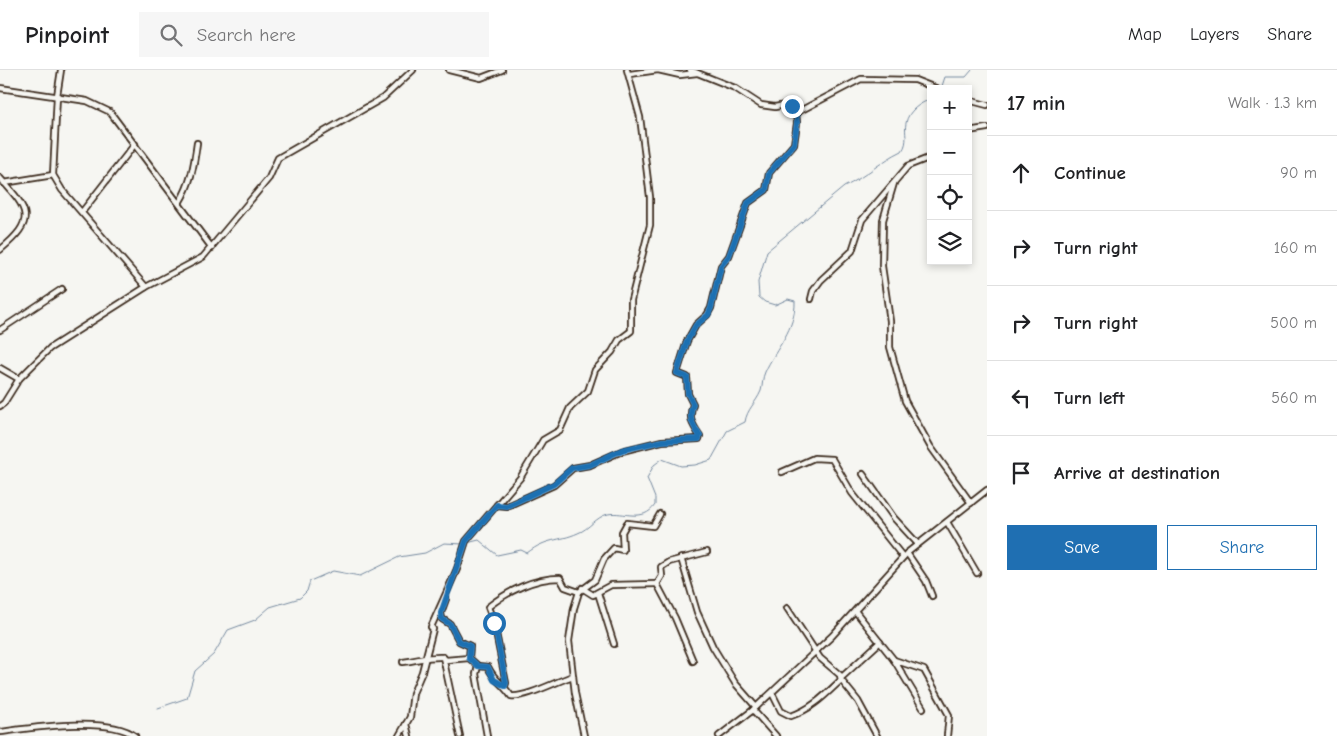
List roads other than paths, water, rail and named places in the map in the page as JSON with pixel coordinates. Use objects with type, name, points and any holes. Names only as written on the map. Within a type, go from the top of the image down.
[{"type":"street","points":[[61,70],[57,96],[53,174],[62,190],[146,287]]},
{"type":"street","points":[[0,406],[19,380],[50,348],[146,287],[194,262],[212,248],[269,178],[278,158],[383,98],[413,70]]},
{"type":"street","points":[[449,70],[481,78],[502,70]]},
{"type":"street","points":[[399,736],[410,717],[413,693],[422,672],[433,630],[431,627],[447,592],[466,541],[520,478],[543,440],[560,430],[570,408],[588,391],[595,370],[612,352],[618,340],[631,331],[631,300],[650,225],[650,196],[640,118],[628,72],[658,70],[680,75],[697,73]]},
{"type":"street","points":[[497,505],[507,506],[554,484],[572,468],[590,465],[622,450],[662,441],[699,439],[700,436],[689,411],[693,404],[688,394],[687,377],[677,373],[684,348],[696,325],[708,315],[721,266],[729,256],[748,203],[766,190],[769,173],[794,144],[797,123],[796,109],[785,105],[775,107],[761,105],[736,88],[690,70]]},
{"type":"street","points":[[796,113],[861,79],[916,80],[928,85]]},
{"type":"street","points":[[0,88],[87,101],[110,112],[136,144],[212,248]]},
{"type":"street","points":[[972,101],[987,105]]},
{"type":"street","points":[[972,130],[987,128]]},
{"type":"street","points":[[179,203],[187,190],[194,170],[197,143]]},
{"type":"street","points":[[82,212],[136,144]]},
{"type":"street","points":[[811,299],[813,291],[821,280],[852,251],[862,220],[908,166],[927,159]]},
{"type":"street","points":[[4,183],[53,174]]},
{"type":"street","points":[[0,178],[24,207],[25,216],[22,230],[0,250]]},
{"type":"street","points":[[894,183],[883,220],[882,266],[890,321],[890,347],[905,401],[930,446],[971,503]]},
{"type":"street","points":[[0,330],[62,289]]},
{"type":"street","points":[[0,368],[19,380]]},
{"type":"street","points":[[782,472],[814,458],[832,459],[857,500],[880,532],[905,555],[926,581],[932,596]]},
{"type":"street","points":[[863,474],[894,518],[918,544]]},
{"type":"street","points":[[720,736],[755,709],[856,612],[905,555],[987,490]]},
{"type":"street","points":[[584,736],[573,676],[569,641],[574,608],[580,590],[595,580],[604,559],[614,548],[623,550],[622,532],[627,523],[648,527],[653,526],[660,514]]},
{"type":"street","points":[[948,522],[977,573]]},
{"type":"street","points":[[657,584],[662,576],[662,567],[669,562],[707,552]]},
{"type":"street","points":[[682,558],[697,612],[713,647],[735,683],[776,736]]},
{"type":"street","points":[[505,686],[506,683],[494,623],[488,607],[508,593],[546,578],[560,578],[565,587],[592,595],[598,592],[614,644]]},
{"type":"street","points":[[592,595],[611,585],[657,584]]},
{"type":"street","points":[[657,584],[676,618],[693,661]]},
{"type":"street","points":[[447,592],[442,619],[450,624],[459,641],[470,646],[469,658]]},
{"type":"street","points":[[787,608],[816,650],[858,701],[877,736]]},
{"type":"street","points":[[856,612],[894,660],[923,708]]},
{"type":"street","points":[[772,693],[781,711],[791,716],[802,712],[817,703],[880,642]]},
{"type":"street","points":[[403,662],[419,660],[425,656],[443,657],[446,660],[469,658],[478,666],[488,667],[494,680],[505,686],[511,696],[516,696],[573,676]]},
{"type":"street","points":[[443,657],[460,736]]},
{"type":"street","points":[[894,660],[924,670],[949,715],[947,736]]},
{"type":"street","points":[[478,666],[476,674],[487,736]]},
{"type":"street","points":[[406,724],[409,736]]},
{"type":"street","points":[[0,732],[34,728],[107,725],[135,736]]},
{"type":"waterway","points":[[942,85],[945,77],[966,77],[972,70]]},
{"type":"waterway","points":[[467,543],[479,540],[497,555],[521,550],[527,553],[541,544],[582,531],[608,514],[645,514],[655,505],[655,498],[647,478],[654,465],[662,459],[681,466],[695,465],[711,460],[727,431],[745,422],[761,391],[763,377],[769,363],[792,321],[795,301],[788,299],[775,305],[765,302],[759,297],[758,282],[767,251],[844,187],[902,151],[906,140],[907,119],[912,111],[927,101]]},
{"type":"waterway","points":[[158,708],[187,698],[195,671],[214,654],[228,630],[255,620],[270,607],[300,598],[307,591],[310,581],[333,571],[360,576],[399,557],[425,553],[444,543],[463,544]]}]
